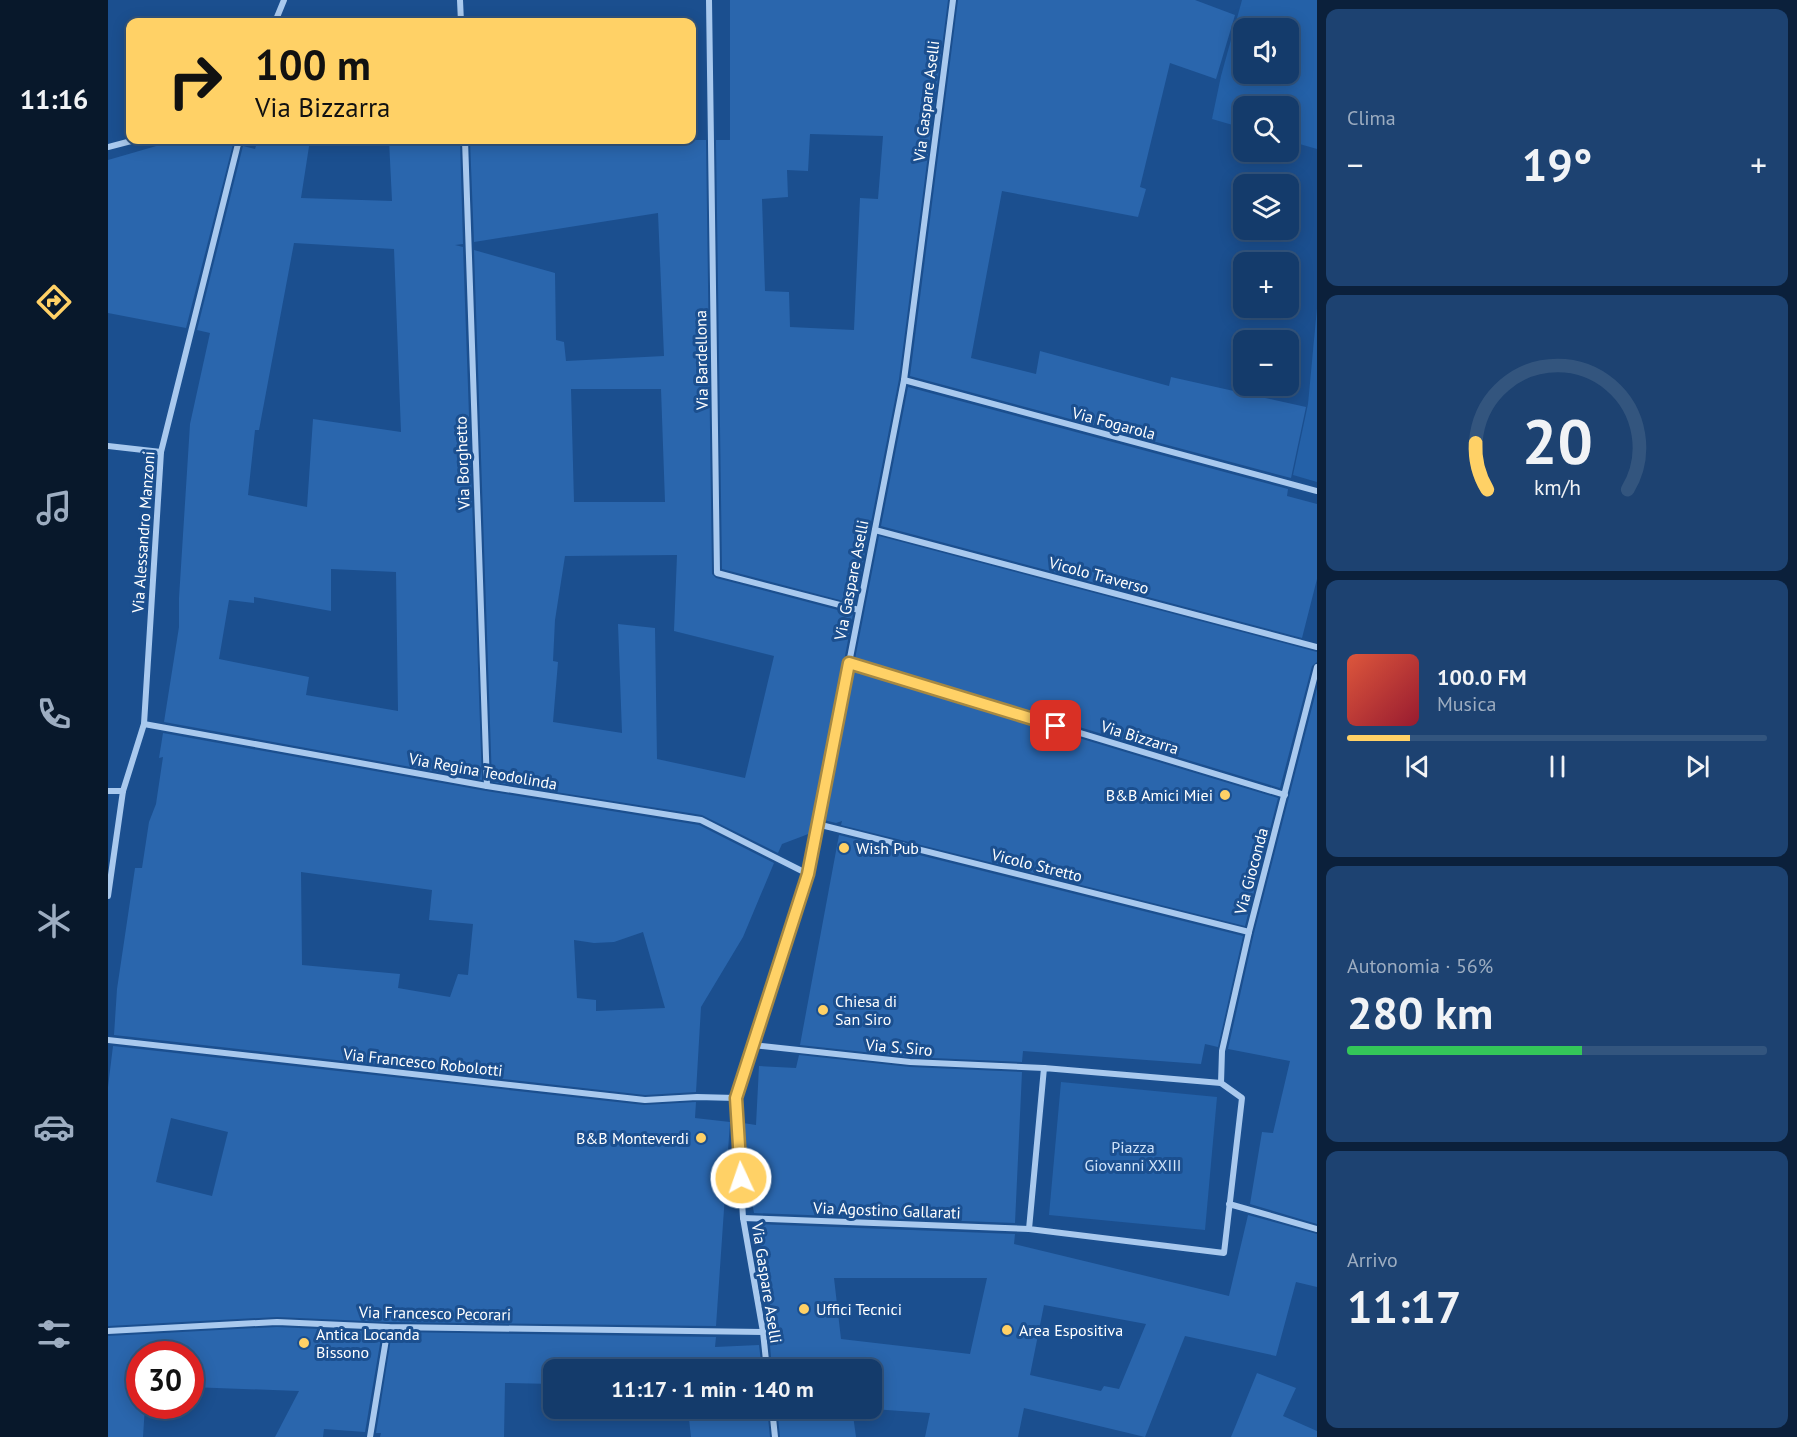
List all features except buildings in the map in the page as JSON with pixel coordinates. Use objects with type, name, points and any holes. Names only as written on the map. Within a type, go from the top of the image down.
[{"type":"street","points":[[277,18],[284,0]]},
{"type":"street","points":[[460,0],[461,18]]},
{"type":"street","name":"Via Bardellona","points":[[709,0],[717,573],[859,610]]},
{"type":"street","name":"Via Gaspare Aselli","points":[[766,1359],[743,1218],[736,1098],[808,874],[904,380],[953,0]]},
{"type":"street","points":[[108,147],[126,142]]},
{"type":"street","name":"Via Alessandro Manzoni","points":[[108,896],[123,791],[144,724],[161,452],[238,144]]},
{"type":"street","name":"Via Borghetto","points":[[465,144],[487,786]]},
{"type":"street","name":"Via Fogarola","points":[[904,380],[1317,491]]},
{"type":"street","points":[[108,446],[161,452]]},
{"type":"street","name":"Vicolo Traverso","points":[[875,530],[1317,647]]},
{"type":"street","name":"Via Bizzarra","points":[[849,663],[1285,795]]},
{"type":"street","name":"Via Gioconda","points":[[1221,1083],[1222,1051],[1249,932],[1317,667]]},
{"type":"street","name":"Via Regina Teodolinda","points":[[144,724],[487,786],[701,820],[808,874]]},
{"type":"street","points":[[108,791],[123,791]]},
{"type":"street","name":"Vicolo Stretto","points":[[817,824],[1249,932]]},
{"type":"street","name":"Via Francesco Robolotti","points":[[108,1040],[645,1100],[697,1097],[736,1098]]},
{"type":"street","name":"Via S. Siro","points":[[753,1045],[910,1062],[1044,1068]]},
{"type":"street","points":[[1044,1068],[1221,1083],[1242,1098],[1224,1253],[1029,1229],[1044,1068]]},
{"type":"street","points":[[1229,1204],[1317,1229]]},
{"type":"street","name":"Via Agostino Gallarati","points":[[743,1218],[1029,1229]]},
{"type":"street","name":"Via Francesco Pecorari","points":[[108,1331],[277,1322],[388,1327],[763,1332]]},
{"type":"street","points":[[370,1437],[388,1327]]},
{"type":"street","points":[[773,1419],[775,1437]]},
{"type":"green space","points":[[1242,0],[1317,0],[1317,149],[1299,144],[1299,96],[1233,96],[1233,125],[1212,119],[1233,33],[1233,84],[1299,84],[1299,18],[1237,18]]},
{"type":"green space","points":[[1317,308],[1317,482],[1293,475],[1308,404]]},
{"type":"green space","name":"Piazza Giovanni XXIII","points":[[1061,1082],[1217,1097],[1205,1230],[1049,1215]]},
{"type":"place","name":"B&B Amici Miei","points":[[1225,795]]},
{"type":"place","name":"Wish Pub","points":[[844,848]]},
{"type":"place","name":"Chiesa di San Siro","points":[[823,1010]]},
{"type":"place","name":"B&B Monteverdi","points":[[701,1138]]},
{"type":"place","name":"Uffici Tecnici","points":[[804,1309]]},
{"type":"place","name":"Area Espositiva","points":[[1007,1330]]},
{"type":"place","name":"Antica Locanda Bissono","points":[[304,1343]]},
{"type":"route","points":[[741,1178],[736,1098],[808,874],[849,663],[1056,726]]}]
